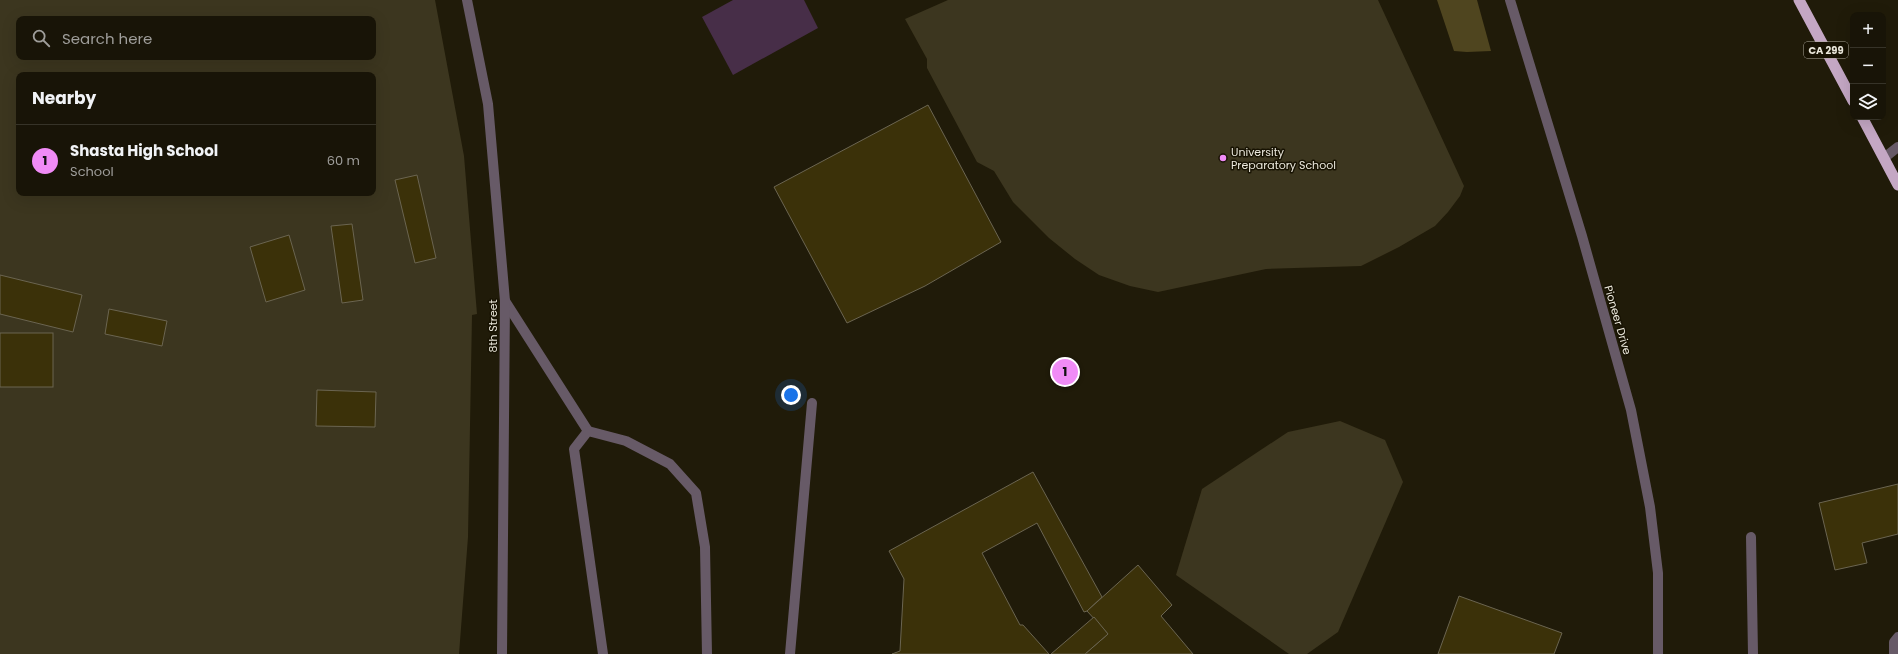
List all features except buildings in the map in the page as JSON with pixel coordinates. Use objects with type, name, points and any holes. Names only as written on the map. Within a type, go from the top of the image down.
[{"type":"highway","name":"CA 299","points":[[1799,0],[1850,95]]},
{"type":"highway","points":[[1864,120],[1898,185]]},
{"type":"street","name":"8th Street","points":[[467,0],[488,104],[505,301],[502,654]]},
{"type":"street","name":"Pioneer Drive","points":[[1510,0],[1582,236],[1631,410],[1650,507],[1658,573],[1658,654]]},
{"type":"street","points":[[1884,158],[1898,147]]},
{"type":"street","points":[[505,301],[588,430],[626,441],[670,464],[696,493],[705,547],[707,654]]},
{"type":"street","points":[[790,654],[812,403]]},
{"type":"street","points":[[588,430],[574,449],[603,654]]},
{"type":"street","points":[[1751,537],[1754,654]]},
{"type":"street","points":[[1894,654],[1894,642],[1898,637]]},
{"type":"shaded area","points":[[0,0],[435,0],[464,156],[477,314],[472,315],[468,537],[459,654],[0,654]]},
{"type":"shaded area","points":[[733,0],[804,0],[818,28],[733,75],[702,17]]},
{"type":"shaded area","name":"University Preparatory School","points":[[948,0],[1378,0],[1464,186],[1460,196],[1435,226],[1399,247],[1361,266],[1266,269],[1158,292],[1130,286],[1099,275],[1075,259],[1049,238],[1013,202],[994,171],[977,162],[927,68],[927,59],[905,19]]},
{"type":"shaded area","points":[[1437,0],[1477,0],[1491,51],[1454,51]]},
{"type":"shaded area","points":[[1340,421],[1385,440],[1403,482],[1338,632],[1307,654],[1289,654],[1176,575],[1202,489],[1288,432]]},
{"type":"place","name":"University Preparatory School","points":[[1223,158]]},
{"type":"place","name":"Shasta High School","points":[[1065,372]]}]
